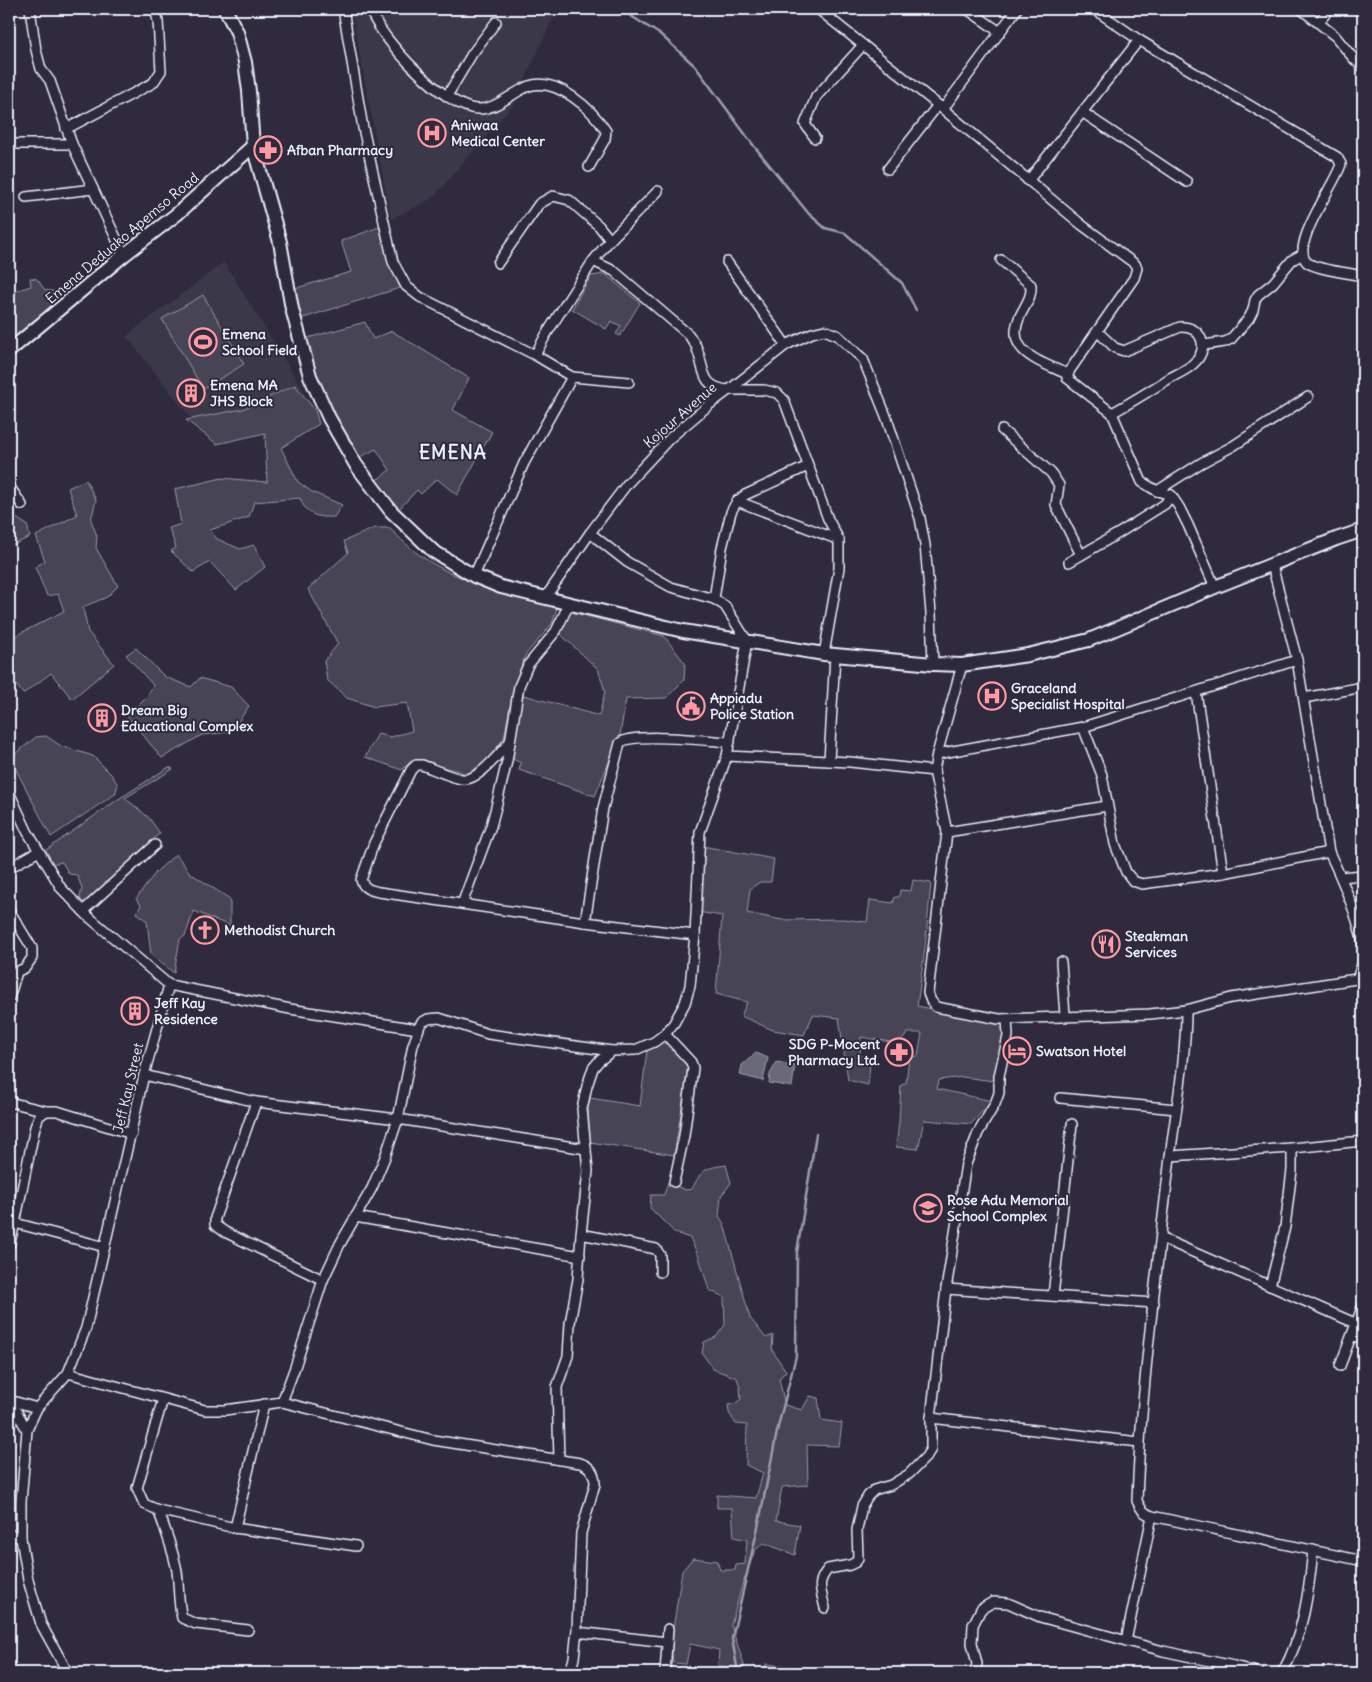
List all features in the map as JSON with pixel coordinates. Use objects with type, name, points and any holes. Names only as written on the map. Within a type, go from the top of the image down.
[{"type":"street","points":[[30,9],[41,69],[50,81],[72,144],[124,256]]},
{"type":"street","points":[[66,129],[153,83],[161,71],[158,21],[155,9]]},
{"type":"street","points":[[225,9],[237,32],[245,62],[253,146],[280,242],[292,309],[310,376],[329,418],[356,465],[391,511],[433,551],[474,576],[501,587],[683,631],[829,654],[962,665],[1028,655],[1089,640],[1272,564],[1363,530]]},
{"type":"street","points":[[343,9],[367,147],[393,262],[406,286],[420,297],[535,355],[572,377],[629,382]]},
{"type":"street","points":[[370,9],[385,37],[434,87],[464,107],[478,110],[489,107],[530,86],[546,84],[567,94],[588,109],[600,121],[606,131],[605,139],[590,167]]},
{"type":"street","points":[[818,9],[1137,268],[1134,278],[1067,378],[1112,413],[1142,482],[1157,491],[1171,495],[1179,507],[1215,587]]},
{"type":"street","points":[[967,9],[1000,32]]},
{"type":"street","points":[[888,169],[941,107],[1017,9]]},
{"type":"street","points":[[1094,9],[1139,40],[1337,156],[1342,164],[1340,171],[1326,193],[1307,234],[1302,249],[1303,254],[1308,263],[1319,267],[1357,275],[1363,274]]},
{"type":"street","points":[[1301,9],[1335,36],[1363,67]]},
{"type":"street","points":[[1319,22],[1329,9]]},
{"type":"street","points":[[447,96],[472,54],[496,22]]},
{"type":"street","points":[[1028,181],[1139,40]]},
{"type":"street","points":[[815,138],[805,124],[816,97],[863,45]]},
{"type":"street","points":[[1082,112],[1187,182]]},
{"type":"street","points":[[9,144],[72,144]]},
{"type":"street","name":"Emena Deduako Apemso Road","points":[[9,351],[177,214],[253,146]]},
{"type":"street","points":[[26,197],[93,189]]},
{"type":"street","points":[[535,355],[593,261],[610,240],[658,191]]},
{"type":"street","points":[[498,263],[539,204],[553,196],[569,200],[599,226],[610,240]]},
{"type":"street","points":[[1204,345],[1225,342],[1231,338],[1249,318],[1258,295],[1273,283],[1292,260],[1303,254]]},
{"type":"street","points":[[1001,260],[1031,285],[1032,293],[1016,325],[1016,343],[1021,350],[1068,374]]},
{"type":"street","points":[[593,261],[614,271],[688,335],[697,348],[701,369],[706,378],[719,389],[729,390],[786,345],[812,333],[824,330],[837,335],[863,359],[886,416],[920,518],[925,546],[931,613],[933,664]]},
{"type":"street","points":[[727,262],[786,345]]},
{"type":"street","points":[[1098,332],[1115,348],[1124,351],[1180,327],[1188,326],[1196,331],[1204,345],[1194,364],[1112,413]]},
{"type":"street","points":[[474,576],[524,463],[572,377]]},
{"type":"street","name":"Kojour Avenue","points":[[545,598],[627,484],[670,438],[729,390],[764,390],[777,393],[784,400],[828,519],[839,540],[839,568],[829,654],[829,761]]},
{"type":"street","points":[[1157,491],[1233,446],[1308,397]]},
{"type":"street","points":[[1002,430],[1051,473],[1059,485],[1056,505],[1081,554]]},
{"type":"street","points":[[714,599],[726,530],[731,512],[737,501],[745,495],[808,466]]},
{"type":"street","points":[[9,486],[22,505]]},
{"type":"street","points":[[1069,562],[1166,504],[1171,495]]},
{"type":"street","points":[[737,501],[839,540]]},
{"type":"street","points":[[282,1402],[323,1280],[379,1172],[398,1119],[413,1044],[421,1023],[428,1019],[439,1018],[488,1034],[612,1051],[635,1050],[654,1042],[665,1034],[685,1004],[690,986],[695,935],[700,832],[727,756],[747,641],[726,606],[714,599],[670,587],[627,562],[590,533]]},
{"type":"street","points":[[1272,564],[1297,660],[1329,852],[1360,928],[1363,943]]},
{"type":"street","points":[[462,904],[491,826],[508,761],[519,686],[528,665],[556,631],[569,604]]},
{"type":"street","points":[[937,754],[1083,727],[1297,660]]},
{"type":"street","points":[[962,665],[934,771],[947,832],[928,993],[936,1007],[991,1018],[1150,1014],[1186,1010],[1231,998],[1360,978],[1363,962]]},
{"type":"street","points":[[1304,698],[1363,687]]},
{"type":"street","points":[[1196,692],[1223,873]]},
{"type":"street","points":[[1083,727],[1102,775],[1115,844],[1126,872],[1133,881],[1142,884],[1223,873],[1329,852]]},
{"type":"street","points":[[585,922],[603,808],[620,743],[628,738],[730,742]]},
{"type":"street","points":[[510,742],[481,772],[472,778],[463,780],[422,765],[416,765],[411,770],[374,843],[360,880],[363,886],[370,890],[462,904],[585,922],[695,935]]},
{"type":"street","points":[[727,756],[829,761],[934,771]]},
{"type":"street","points":[[9,792],[27,831],[60,888],[83,911],[169,985],[290,1009],[418,1030]]},
{"type":"street","points":[[947,832],[1107,806]]},
{"type":"street","points":[[83,911],[155,844]]},
{"type":"street","points":[[9,868],[39,851]]},
{"type":"street","points":[[1341,878],[1363,875]]},
{"type":"street","points":[[9,910],[32,948],[32,958],[25,968],[13,974],[9,998]]},
{"type":"street","points":[[1060,962],[1065,1016]]},
{"type":"street","name":"Jeff Kay Street","points":[[68,1673],[41,1624],[28,1580],[21,1538],[21,1502],[27,1430],[36,1408],[68,1373],[86,1328],[144,1075],[169,985]]},
{"type":"street","points":[[1186,1010],[1184,1065],[1170,1156],[1139,1442],[1137,1501],[1141,1509],[1146,1514],[1152,1516],[1363,1561]]},
{"type":"street","points":[[825,1608],[819,1582],[828,1568],[850,1565],[856,1562],[858,1558],[857,1530],[862,1506],[868,1496],[874,1490],[891,1486],[909,1474],[926,1457],[930,1449],[931,1418],[946,1289],[966,1164],[978,1133],[995,1104],[999,1093],[999,1076],[1008,1036],[1008,1018]]},
{"type":"street","points":[[665,1034],[693,1068],[684,1136],[674,1182]]},
{"type":"street","points":[[559,1460],[557,1387],[568,1356],[570,1323],[576,1292],[588,1171],[582,1109],[586,1086],[593,1068],[612,1051]]},
{"type":"street","points":[[144,1075],[256,1102],[398,1119],[586,1149]]},
{"type":"street","points":[[1060,1098],[1176,1109]]},
{"type":"street","points":[[9,1102],[46,1111],[57,1111],[132,1134]]},
{"type":"street","points":[[256,1102],[214,1218],[215,1226],[323,1280]]},
{"type":"street","points":[[9,1246],[35,1127],[40,1116],[46,1111]]},
{"type":"street","points":[[1053,1296],[1072,1124]]},
{"type":"street","points":[[1170,1156],[1363,1141]]},
{"type":"street","points":[[1270,1286],[1285,1227],[1292,1170],[1292,1148]]},
{"type":"street","points":[[355,1217],[580,1256]]},
{"type":"street","points":[[15,1223],[105,1247]]},
{"type":"street","points":[[581,1234],[656,1249],[660,1255],[660,1272]]},
{"type":"street","points":[[1161,1238],[1357,1324]]},
{"type":"street","points":[[946,1289],[1154,1303]]},
{"type":"street","points":[[1340,1366],[1353,1336],[1363,1305]]},
{"type":"street","points":[[1353,1336],[1363,1338]]},
{"type":"street","points":[[68,1373],[205,1410],[225,1410],[282,1402],[433,1440],[580,1462],[587,1465],[595,1476],[595,1484],[581,1534],[577,1632],[570,1673]]},
{"type":"street","points":[[163,1399],[137,1488],[144,1504],[158,1510],[234,1528],[356,1546]]},
{"type":"street","points":[[10,1400],[36,1408]]},
{"type":"street","points":[[10,1400],[27,1430]]},
{"type":"street","points":[[234,1528],[264,1404]]},
{"type":"street","points":[[931,1418],[1139,1442]]},
{"type":"street","points":[[158,1510],[171,1545],[180,1594],[182,1618],[196,1624],[248,1630]]},
{"type":"street","points":[[1126,1641],[1152,1516]]},
{"type":"street","points":[[9,1534],[21,1538]]},
{"type":"street","points":[[1282,1673],[1290,1660],[1297,1640],[1310,1580],[1313,1550]]},
{"type":"street","points":[[975,1673],[977,1664],[972,1643],[973,1625],[981,1608],[993,1602],[1008,1603],[1040,1616],[1163,1651],[1260,1673]]},
{"type":"street","points":[[665,1673],[668,1628]]},
{"type":"street","points":[[577,1632],[667,1642]]},
{"type":"shaded area","name":"Aniwaa Medical Center","points":[[351,9],[557,9],[514,104],[433,198],[391,219]]},
{"type":"shaded area","points":[[379,227],[400,288],[300,319],[293,289],[351,272],[341,241]]},
{"type":"shaded area","points":[[224,262],[304,391],[197,426],[126,336]]},
{"type":"shaded area","points":[[605,274],[640,303],[620,336],[616,334],[621,326],[611,321],[606,329],[572,309],[591,276]]},
{"type":"shaded area","points":[[30,278],[37,279],[45,290],[59,292],[82,283],[9,346],[9,293],[31,286]]},
{"type":"shaded area","name":"Emena School Field","points":[[203,295],[244,364],[203,389],[162,319]]},
{"type":"shaded area","points":[[365,322],[373,339],[392,331],[469,378],[453,410],[492,432],[457,495],[437,479],[421,494],[417,490],[397,511],[374,482],[390,470],[376,449],[358,458],[316,378],[304,339]]},
{"type":"shaded area","points":[[295,385],[315,410],[319,424],[281,448],[298,482],[312,492],[342,505],[334,517],[328,517],[317,516],[309,512],[302,504],[300,498],[254,502],[249,517],[210,530],[217,539],[240,549],[254,545],[265,567],[236,590],[210,562],[193,572],[171,551],[176,548],[169,528],[181,524],[175,489],[222,478],[267,482],[265,433],[217,444],[186,420],[243,409]]},
{"type":"shaded area","points":[[86,480],[96,500],[91,520],[97,536],[96,548],[118,586],[107,597],[83,607],[88,632],[114,664],[72,699],[51,673],[23,694],[9,675],[9,645],[11,638],[64,611],[58,594],[47,596],[35,567],[45,561],[36,536],[77,515],[68,488]]},
{"type":"shaded area","points":[[9,499],[16,512],[12,515],[27,525],[30,537],[9,547]]},
{"type":"shaded area","points":[[375,528],[389,528],[419,555],[455,575],[488,588],[557,608],[552,624],[526,654],[514,685],[504,738],[481,768],[467,775],[459,771],[412,760],[402,770],[365,757],[378,734],[391,737],[412,731],[407,703],[374,707],[347,698],[327,680],[324,661],[338,644],[308,589],[348,553],[344,541]]},
{"type":"shaded area","points":[[567,611],[664,636],[685,663],[684,680],[666,698],[626,699],[620,735],[595,796],[519,770],[521,763],[513,759],[520,694],[599,716],[605,691],[598,669],[557,631]]},
{"type":"shaded area","points":[[136,648],[165,677],[191,687],[200,678],[231,687],[249,706],[231,732],[202,735],[162,758],[127,716],[148,695],[153,685],[126,655]]},
{"type":"shaded area","points":[[46,736],[61,746],[93,756],[111,774],[118,785],[115,794],[51,837],[10,758],[36,737]]},
{"type":"shaded area","points":[[169,767],[173,769],[125,798],[149,818],[160,833],[83,906],[79,902],[82,888],[77,875],[69,874],[62,862],[53,864],[46,850],[117,800]]},
{"type":"shaded area","points":[[702,846],[774,859],[771,882],[760,882],[750,889],[747,913],[782,920],[843,919],[867,922],[870,900],[893,903],[895,897],[899,897],[900,890],[911,891],[913,880],[931,883],[917,1006],[972,1017],[1005,1021],[1006,1034],[994,1081],[963,1077],[939,1080],[937,1089],[992,1101],[971,1124],[924,1120],[918,1149],[896,1147],[901,1085],[906,1083],[909,1057],[918,1056],[922,1033],[907,1033],[905,1037],[896,1043],[861,1037],[860,1055],[870,1065],[868,1085],[848,1080],[839,1018],[813,1015],[804,1035],[773,1030],[741,1016],[747,1002],[716,994],[722,916],[698,912]]},
{"type":"shaded area","points":[[176,854],[190,873],[230,899],[230,926],[194,911],[185,936],[180,939],[174,973],[151,955],[147,921],[137,913],[141,905],[136,899],[156,872]]},
{"type":"shaded area","points":[[666,1041],[683,1057],[689,1066],[674,1155],[590,1142],[588,1108],[590,1098],[640,1106],[647,1050],[658,1042]]},
{"type":"shaded area","points":[[726,1165],[731,1183],[721,1196],[719,1216],[724,1224],[750,1318],[766,1338],[773,1335],[772,1350],[786,1371],[779,1379],[785,1405],[802,1410],[810,1396],[818,1398],[821,1420],[842,1423],[839,1446],[807,1445],[808,1485],[782,1487],[776,1521],[800,1525],[795,1555],[764,1543],[755,1550],[731,1625],[745,1668],[718,1666],[719,1650],[690,1644],[686,1664],[673,1663],[671,1642],[682,1571],[693,1558],[717,1561],[720,1570],[735,1570],[736,1565],[745,1564],[747,1540],[734,1537],[732,1508],[717,1508],[717,1495],[756,1498],[763,1473],[746,1465],[747,1425],[736,1424],[729,1413],[728,1405],[736,1403],[741,1399],[737,1378],[713,1369],[702,1353],[704,1342],[716,1337],[725,1325],[724,1297],[709,1290],[699,1257],[690,1238],[675,1233],[650,1208],[651,1195],[664,1195],[668,1182],[685,1190],[692,1189],[702,1173],[713,1167]]},
{"type":"shaded area","points":[[766,1664],[842,1673],[765,1673]]},
{"type":"water","points":[[756,1053],[768,1058],[763,1081],[740,1075],[742,1065]]},
{"type":"water","points":[[777,1062],[795,1065],[792,1087],[769,1083],[770,1074]]},
{"type":"waterway","points":[[620,9],[661,35],[695,66],[754,146],[809,214],[825,228],[845,233],[902,283],[916,310]]},
{"type":"waterway","points":[[738,1673],[732,1638],[758,1527],[778,1427],[796,1356],[797,1252],[816,1134]]},
{"type":"place","name":"Aniwaa Medical Center","points":[[432,133]]},
{"type":"place","name":"Afban Pharmacy","points":[[268,150]]},
{"type":"place","name":"Emena School Field","points":[[203,342]]},
{"type":"place","name":"Emena MA JHS Block","points":[[191,393]]},
{"type":"place","name":"Graceland Specialist Hospital","points":[[992,696]]},
{"type":"place","name":"Appiadu Police Station","points":[[691,706]]},
{"type":"place","name":"Dream Big Educational Complex","points":[[102,718]]},
{"type":"place","name":"Methodist Church","points":[[205,930]]},
{"type":"place","name":"Steakman Services","points":[[1106,944]]},
{"type":"place","name":"Jeff Kay Residence","points":[[135,1011]]},
{"type":"place","name":"Swatson Hotel","points":[[1017,1051]]},
{"type":"place","name":"SDG P-Mocent Pharmacy Ltd.","points":[[899,1052]]},
{"type":"place","name":"Rose Adu Memorial School Complex","points":[[928,1208]]},
{"type":"district","name":"EMENA","points":[[453,452]]}]
